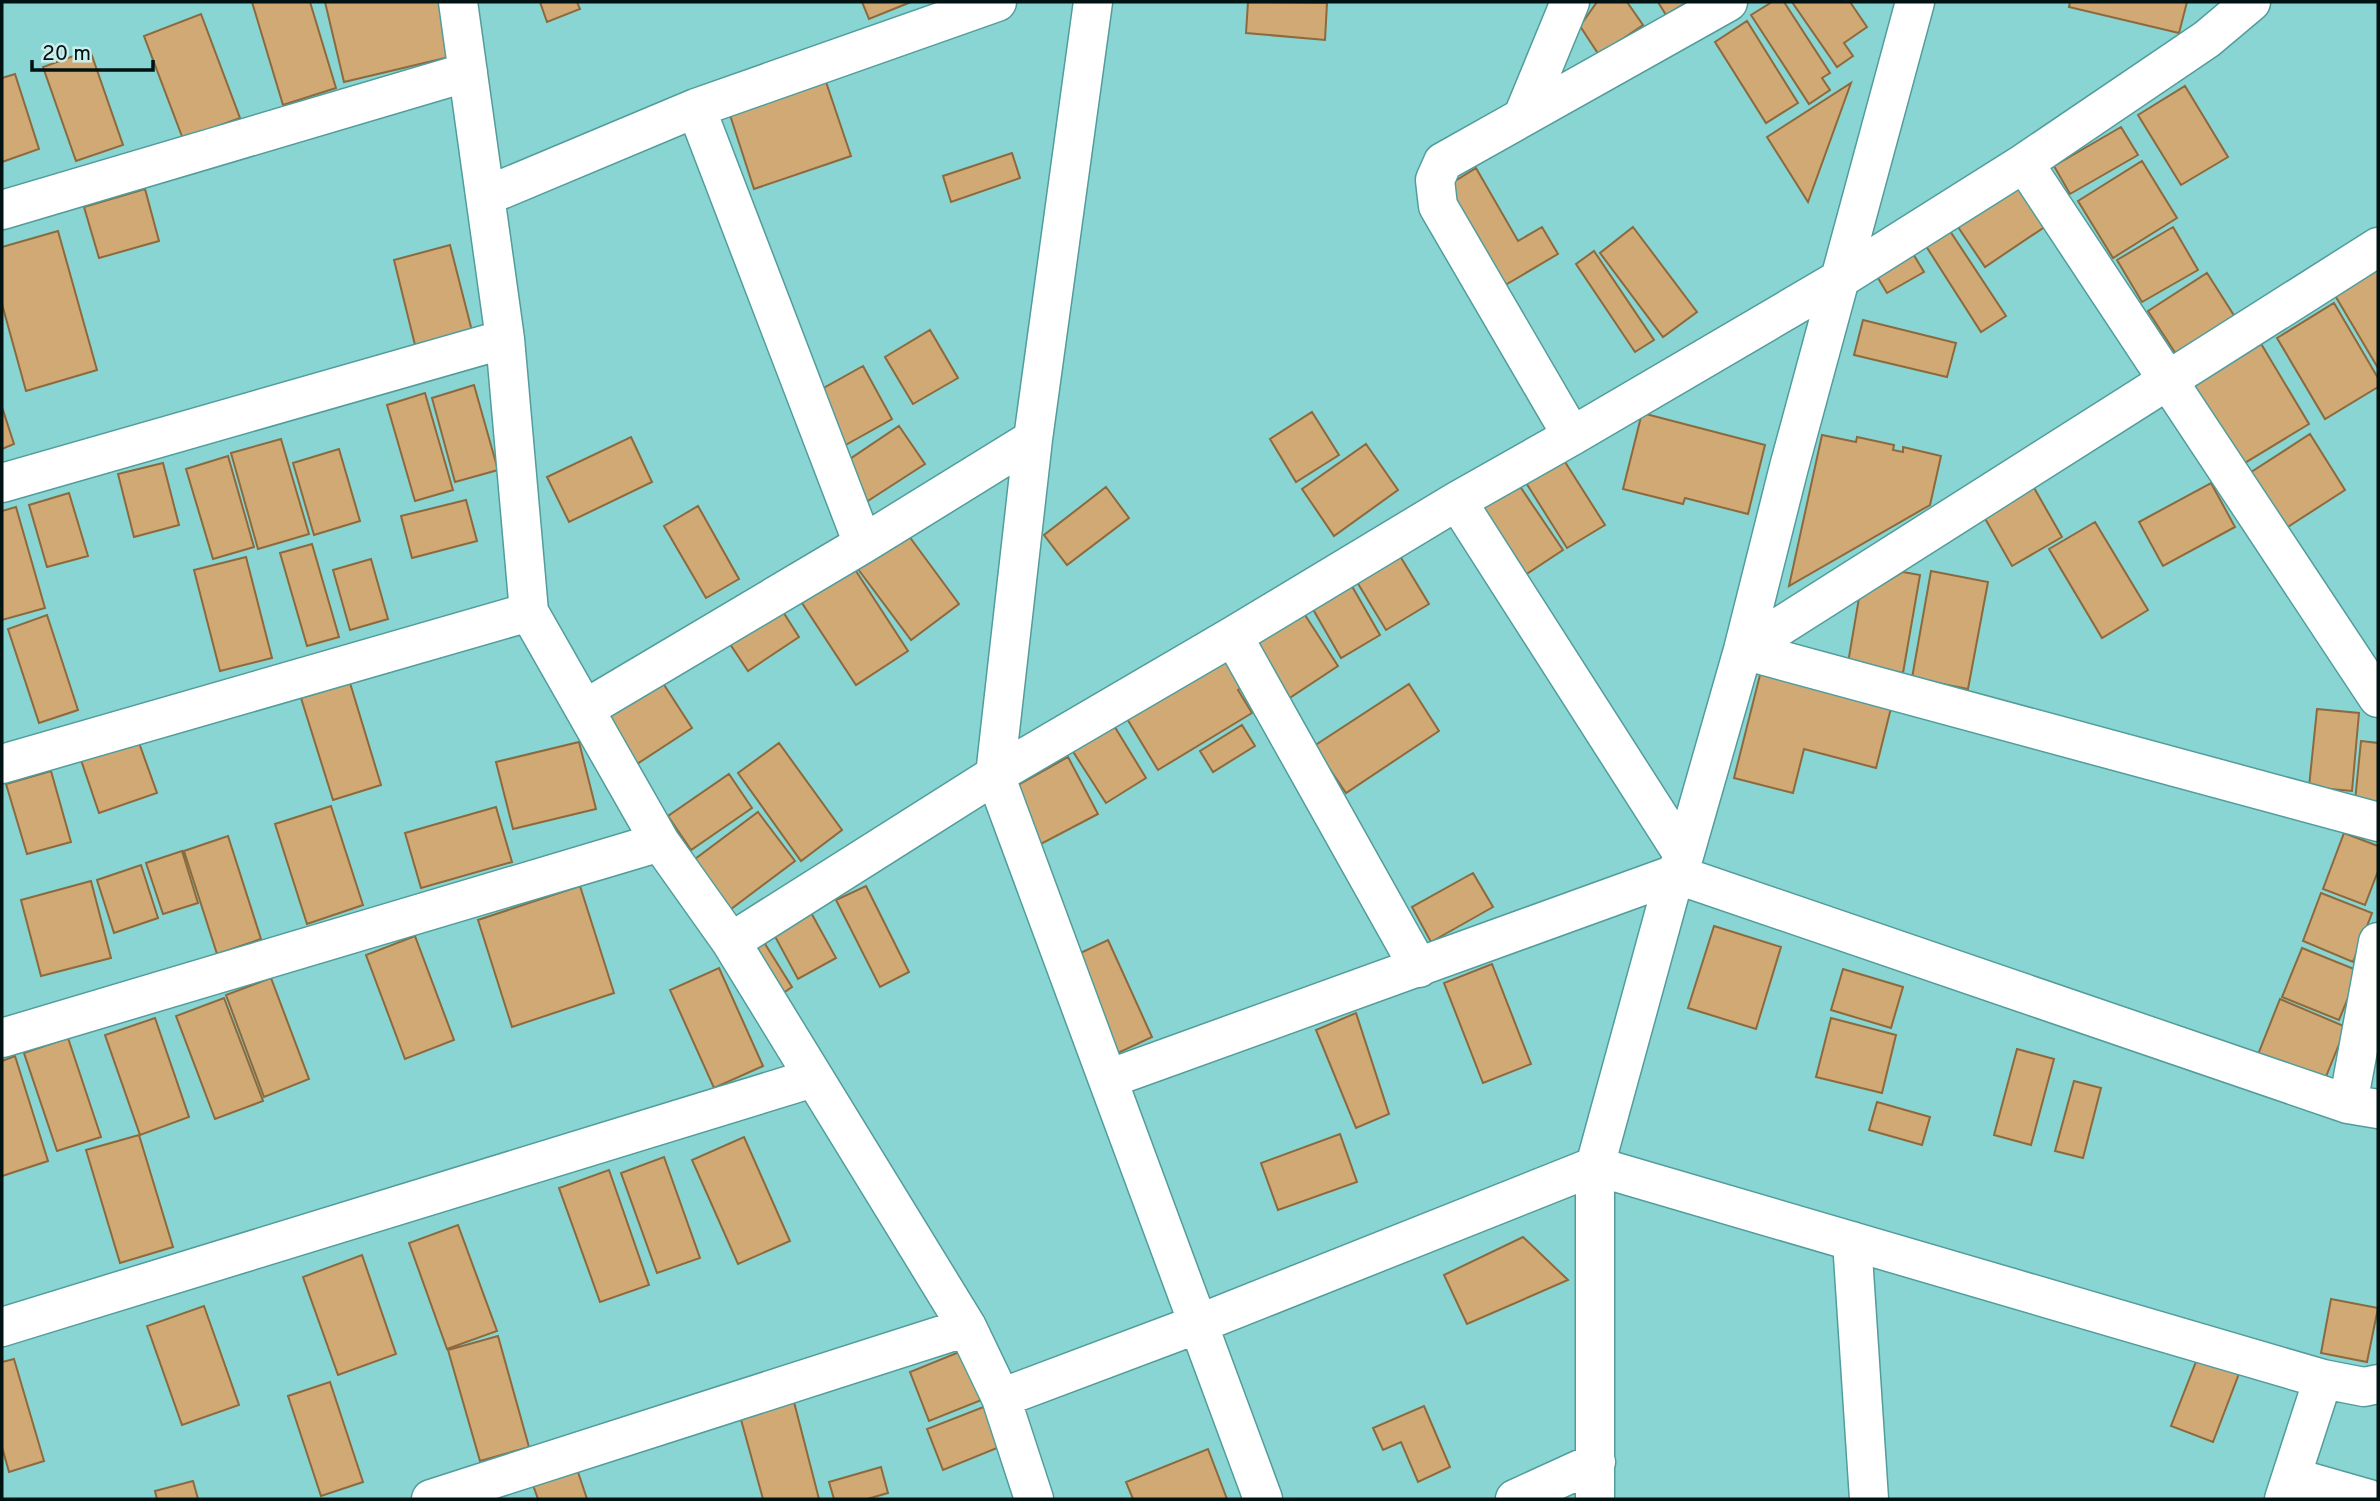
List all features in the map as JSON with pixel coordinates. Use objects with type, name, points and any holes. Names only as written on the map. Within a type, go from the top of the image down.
[{"type":"street","points":[[458,2],[505,339],[529,611],[660,842],[731,942],[967,1326],[1001,1398],[1034,1499]]},
{"type":"street","points":[[486,196],[696,108],[997,2]]},
{"type":"street","points":[[1093,2],[1032,439],[995,775],[1264,1499]]},
{"type":"street","points":[[1523,116],[1570,2]]},
{"type":"street","points":[[1572,436],[1438,205],[1435,180],[1443,162],[1728,2]]},
{"type":"street","points":[[1515,1499],[1596,1481],[1595,1166],[1679,865],[1743,650],[1915,2]]},
{"type":"street","points":[[2207,39],[2216,2]]},
{"type":"street","points":[[731,942],[995,775],[1457,501],[1840,279],[2024,163],[2207,39],[2251,2]]},
{"type":"street","points":[[2,210],[468,72]]},
{"type":"street","points":[[696,108],[863,544]]},
{"type":"street","points":[[2024,163],[2378,698]]},
{"type":"street","points":[[1743,650],[2378,247]]},
{"type":"street","points":[[2,483],[505,339]]},
{"type":"street","points":[[585,709],[863,544],[1032,439]]},
{"type":"street","points":[[1457,501],[1679,865],[2363,1106],[2378,942]]},
{"type":"street","points":[[2,764],[529,611]]},
{"type":"street","points":[[1233,636],[1419,968]]},
{"type":"street","points":[[1743,650],[2378,822]]},
{"type":"street","points":[[2,1038],[660,842]]},
{"type":"street","points":[[1108,1079],[1419,968],[1679,865]]},
{"type":"street","points":[[2,1327],[813,1078]]},
{"type":"street","points":[[1001,1398],[1198,1324],[1595,1166],[2323,1379],[2364,1387],[2378,1384]]},
{"type":"street","points":[[1852,1241],[1869,1499]]},
{"type":"street","points":[[431,1499],[967,1326]]},
{"type":"street","points":[[2323,1379],[2288,1488],[2369,1499]]},
{"type":"building","points":[[252,2],[310,2],[336,88],[283,105]]},
{"type":"building","points":[[325,2],[445,2],[458,55],[344,82]]},
{"type":"building","points":[[540,2],[577,2],[580,9],[547,22]]},
{"type":"building","points":[[862,2],[911,2],[869,19]]},
{"type":"building","points":[[1248,2],[1327,3],[1325,40],[1246,33]]},
{"type":"building","points":[[1597,2],[1627,2],[1643,25],[1599,55],[1580,26]]},
{"type":"building","points":[[1658,2],[1687,2],[1666,15]]},
{"type":"building","points":[[1772,2],[1784,2],[1830,73],[1822,78],[1830,90],[1809,104],[1751,15]]},
{"type":"building","points":[[1792,2],[1850,2],[1867,27],[1844,43],[1853,56],[1837,67]]},
{"type":"building","points":[[2070,2],[2187,2],[2179,33],[2069,7]]},
{"type":"building","points":[[201,14],[240,118],[183,139],[144,36]]},
{"type":"building","points":[[1747,21],[1798,103],[1766,123],[1715,42]]},
{"type":"building","points":[[90,50],[123,145],[76,161],[43,67]]},
{"type":"building","points":[[15,74],[39,149],[2,162],[2,78]]},
{"type":"building","points":[[826,82],[851,156],[754,189],[730,115]]},
{"type":"building","points":[[1851,83],[1808,202],[1767,137]]},
{"type":"building","points":[[2185,86],[2228,157],[2181,185],[2138,115]]},
{"type":"building","points":[[2121,127],[2138,155],[2070,194],[2054,166]]},
{"type":"building","points":[[1012,153],[1020,178],[951,202],[943,176]]},
{"type":"building","points":[[2142,161],[2177,218],[2113,258],[2078,201]]},
{"type":"building","points":[[1476,168],[1518,241],[1542,227],[1558,254],[1502,287],[1444,188]]},
{"type":"building","points":[[2019,181],[2049,224],[1985,267],[1956,224]]},
{"type":"building","points":[[145,189],[159,241],[99,258],[84,207]]},
{"type":"building","points":[[1633,227],[1697,312],[1663,337],[1600,253]]},
{"type":"building","points":[[2173,227],[2198,270],[2142,302],[2117,260]]},
{"type":"building","points":[[1948,228],[2006,316],[1981,332],[1924,243]]},
{"type":"building","points":[[58,231],[97,370],[26,391],[2,304],[2,247]]},
{"type":"building","points":[[450,245],[473,335],[416,349],[394,260]]},
{"type":"building","points":[[1594,251],[1654,340],[1635,352],[1576,264]]},
{"type":"building","points":[[1912,252],[1924,272],[1887,293],[1875,273]]},
{"type":"building","points":[[2378,264],[2378,368],[2333,292]]},
{"type":"building","points":[[2207,273],[2235,317],[2176,354],[2148,311]]},
{"type":"building","points":[[2334,303],[2378,378],[2378,387],[2325,419],[2277,338]]},
{"type":"building","points":[[1863,320],[1956,343],[1947,377],[1854,355]]},
{"type":"building","points":[[930,330],[958,378],[913,404],[885,357]]},
{"type":"building","points":[[2260,342],[2309,424],[2238,467],[2189,385]]},
{"type":"building","points":[[863,366],[892,419],[842,447],[813,394]]},
{"type":"building","points":[[474,385],[498,470],[455,482],[432,398]]},
{"type":"building","points":[[425,393],[453,490],[415,501],[387,405]]},
{"type":"building","points":[[2,407],[14,444],[2,449]]},
{"type":"building","points":[[1312,412],[1339,455],[1296,482],[1270,439]]},
{"type":"building","points":[[1642,413],[1765,445],[1748,514],[1685,498],[1683,504],[1623,489]]},
{"type":"building","points":[[899,426],[925,464],[860,506],[844,463]]},
{"type":"building","points":[[2310,434],[2345,490],[2280,532],[2245,476]]},
{"type":"building","points":[[1822,435],[1856,442],[1857,437],[1894,445],[1893,450],[1903,452],[1903,447],[1941,456],[1930,505],[1789,586]]},
{"type":"building","points":[[631,437],[652,482],[569,522],[547,477]]},
{"type":"building","points":[[281,439],[309,534],[258,549],[231,453]]},
{"type":"building","points":[[1366,444],[1398,490],[1334,536],[1302,489]]},
{"type":"building","points":[[339,449],[360,521],[314,535],[293,463]]},
{"type":"building","points":[[1560,454],[1605,525],[1567,548],[1523,478]]},
{"type":"building","points":[[228,456],[254,547],[213,559],[186,469]]},
{"type":"building","points":[[163,463],[179,525],[134,537],[118,474]]},
{"type":"building","points":[[2029,479],[2062,537],[2012,566],[1979,508]]},
{"type":"building","points":[[1517,482],[1563,550],[1525,575],[1480,506]]},
{"type":"building","points":[[2211,483],[2235,527],[2163,566],[2139,522]]},
{"type":"building","points":[[1106,487],[1129,518],[1067,565],[1044,535]]},
{"type":"building","points":[[69,493],[88,556],[47,567],[29,505]]},
{"type":"building","points":[[466,500],[477,541],[412,558],[401,516]]},
{"type":"building","points":[[698,506],[739,579],[706,598],[664,526]]},
{"type":"building","points":[[16,507],[45,608],[2,620],[2,511]]},
{"type":"building","points":[[2095,522],[2148,610],[2102,638],[2049,549]]},
{"type":"building","points":[[903,528],[959,604],[911,640],[855,565]]},
{"type":"building","points":[[312,544],[339,637],[307,646],[280,553]]},
{"type":"building","points":[[1400,556],[1429,604],[1386,630],[1357,582]]},
{"type":"building","points":[[246,557],[272,658],[220,671],[194,570]]},
{"type":"building","points":[[371,559],[388,619],[350,630],[333,570]]},
{"type":"building","points":[[854,568],[908,651],[856,685],[802,603]]},
{"type":"building","points":[[1931,571],[1988,582],[1968,689],[1912,678]]},
{"type":"building","points":[[1903,572],[1920,575],[1903,673],[1848,663],[1859,598]]},
{"type":"building","points":[[1349,581],[1380,635],[1341,658],[1310,604]]},
{"type":"building","points":[[780,607],[799,637],[748,671],[728,641]]},
{"type":"building","points":[[1303,612],[1338,666],[1285,701],[1250,647]]},
{"type":"building","points":[[47,615],[78,710],[39,723],[8,629]]},
{"type":"building","points":[[1224,657],[1242,687],[1238,690],[1252,713],[1158,770],[1126,717]]},
{"type":"building","points":[[1761,671],[1892,704],[1876,768],[1804,749],[1793,793],[1734,778]]},
{"type":"building","points":[[659,677],[692,728],[634,766],[601,715]]},
{"type":"building","points":[[350,683],[381,785],[333,800],[301,698]]},
{"type":"building","points":[[1409,684],[1439,731],[1346,793],[1314,746]]},
{"type":"building","points":[[2317,709],[2359,713],[2352,791],[2309,787]]},
{"type":"building","points":[[1113,724],[1146,778],[1106,803],[1072,750]]},
{"type":"building","points":[[1242,725],[1255,746],[1213,772],[1200,751]]},
{"type":"building","points":[[138,740],[157,793],[99,813],[81,760]]},
{"type":"building","points":[[2361,741],[2378,743],[2378,804],[2355,801]]},
{"type":"building","points":[[579,742],[596,809],[513,829],[496,762]]},
{"type":"building","points":[[779,743],[842,830],[801,861],[738,773]]},
{"type":"building","points":[[1068,757],[1098,814],[1039,845],[1009,790]]},
{"type":"building","points":[[51,771],[71,842],[27,854],[6,784]]},
{"type":"building","points":[[729,774],[752,808],[691,850],[668,816]]},
{"type":"building","points":[[331,806],[363,905],[307,924],[275,824]]},
{"type":"building","points":[[496,807],[512,862],[421,888],[405,833]]},
{"type":"building","points":[[758,812],[795,861],[727,912],[691,862]]},
{"type":"building","points":[[2344,833],[2378,846],[2378,871],[2365,905],[2323,889]]},
{"type":"building","points":[[228,836],[261,939],[217,954],[184,851]]},
{"type":"building","points":[[182,851],[198,903],[163,914],[146,863]]},
{"type":"building","points":[[141,865],[158,918],[114,933],[97,880]]},
{"type":"building","points":[[1473,873],[1493,907],[1431,942],[1412,907]]},
{"type":"building","points":[[91,881],[111,958],[41,976],[21,900]]},
{"type":"building","points":[[580,886],[614,993],[512,1027],[478,920]]},
{"type":"building","points":[[866,886],[909,972],[880,987],[836,900]]},
{"type":"building","points":[[2321,893],[2372,913],[2353,962],[2303,941]]},
{"type":"building","points":[[809,909],[836,958],[798,979],[771,929]]},
{"type":"building","points":[[1714,926],[1781,947],[1756,1029],[1688,1008]]},
{"type":"building","points":[[415,936],[454,1040],[405,1059],[366,955]]},
{"type":"building","points":[[760,936],[792,987],[776,998],[744,946]]},
{"type":"building","points":[[1108,940],[1152,1037],[1118,1053],[1074,956]]},
{"type":"building","points":[[2302,948],[2359,971],[2339,1020],[2282,997]]},
{"type":"building","points":[[1492,964],[1531,1064],[1483,1083],[1444,983]]},
{"type":"building","points":[[719,968],[763,1066],[714,1088],[670,990]]},
{"type":"building","points":[[1843,969],[1903,987],[1891,1028],[1831,1010]]},
{"type":"building","points":[[271,978],[309,1079],[264,1097],[226,995]]},
{"type":"building","points":[[224,998],[263,1101],[215,1119],[176,1016]]},
{"type":"building","points":[[2280,999],[2346,1027],[2323,1084],[2257,1057]]},
{"type":"building","points":[[1356,1013],[1389,1114],[1356,1128],[1316,1030]]},
{"type":"building","points":[[155,1018],[189,1117],[140,1135],[105,1035]]},
{"type":"building","points":[[1831,1018],[1896,1035],[1882,1093],[1816,1077]]},
{"type":"building","points":[[68,1038],[101,1137],[57,1151],[24,1053]]},
{"type":"building","points":[[2017,1049],[2054,1059],[2031,1145],[1994,1135]]},
{"type":"building","points":[[15,1056],[48,1161],[2,1176],[2,1061]]},
{"type":"building","points":[[2074,1081],[2101,1088],[2083,1158],[2055,1151]]},
{"type":"building","points":[[1877,1102],[1930,1117],[1922,1145],[1869,1130]]},
{"type":"building","points":[[1340,1134],[1357,1182],[1278,1210],[1261,1163]]},
{"type":"building","points":[[139,1135],[173,1247],[120,1263],[86,1150]]},
{"type":"building","points":[[744,1137],[790,1241],[738,1264],[692,1160]]},
{"type":"building","points":[[664,1157],[700,1258],[657,1273],[621,1173]]},
{"type":"building","points":[[609,1170],[649,1285],[600,1302],[559,1188]]},
{"type":"building","points":[[458,1225],[497,1331],[447,1349],[409,1243]]},
{"type":"building","points":[[1523,1237],[1568,1280],[1467,1324],[1444,1275]]},
{"type":"building","points":[[362,1255],[396,1354],[338,1375],[303,1277]]},
{"type":"building","points":[[2331,1299],[2378,1308],[2367,1362],[2321,1353]]},
{"type":"building","points":[[204,1306],[239,1405],[182,1425],[147,1326]]},
{"type":"building","points":[[498,1336],[529,1447],[480,1461],[448,1350]]},
{"type":"building","points":[[969,1348],[989,1397],[929,1421],[910,1372]]},
{"type":"building","points":[[2199,1354],[2240,1371],[2213,1442],[2171,1426]]},
{"type":"building","points":[[14,1359],[44,1461],[9,1472],[2,1447],[2,1362]]},
{"type":"building","points":[[330,1382],[363,1482],[321,1496],[288,1396]]},
{"type":"building","points":[[794,1402],[819,1499],[763,1499],[740,1416]]},
{"type":"building","points":[[986,1406],[1002,1446],[943,1470],[927,1429]]},
{"type":"building","points":[[1424,1406],[1450,1467],[1418,1482],[1401,1442],[1383,1450],[1373,1428]]},
{"type":"building","points":[[1208,1449],[1227,1499],[1133,1499],[1126,1482]]},
{"type":"building","points":[[881,1467],[888,1493],[867,1499],[834,1499],[829,1482]]},
{"type":"building","points":[[577,1469],[587,1499],[538,1499],[533,1485]]},
{"type":"building","points":[[193,1481],[198,1499],[157,1499],[155,1491]]}]
